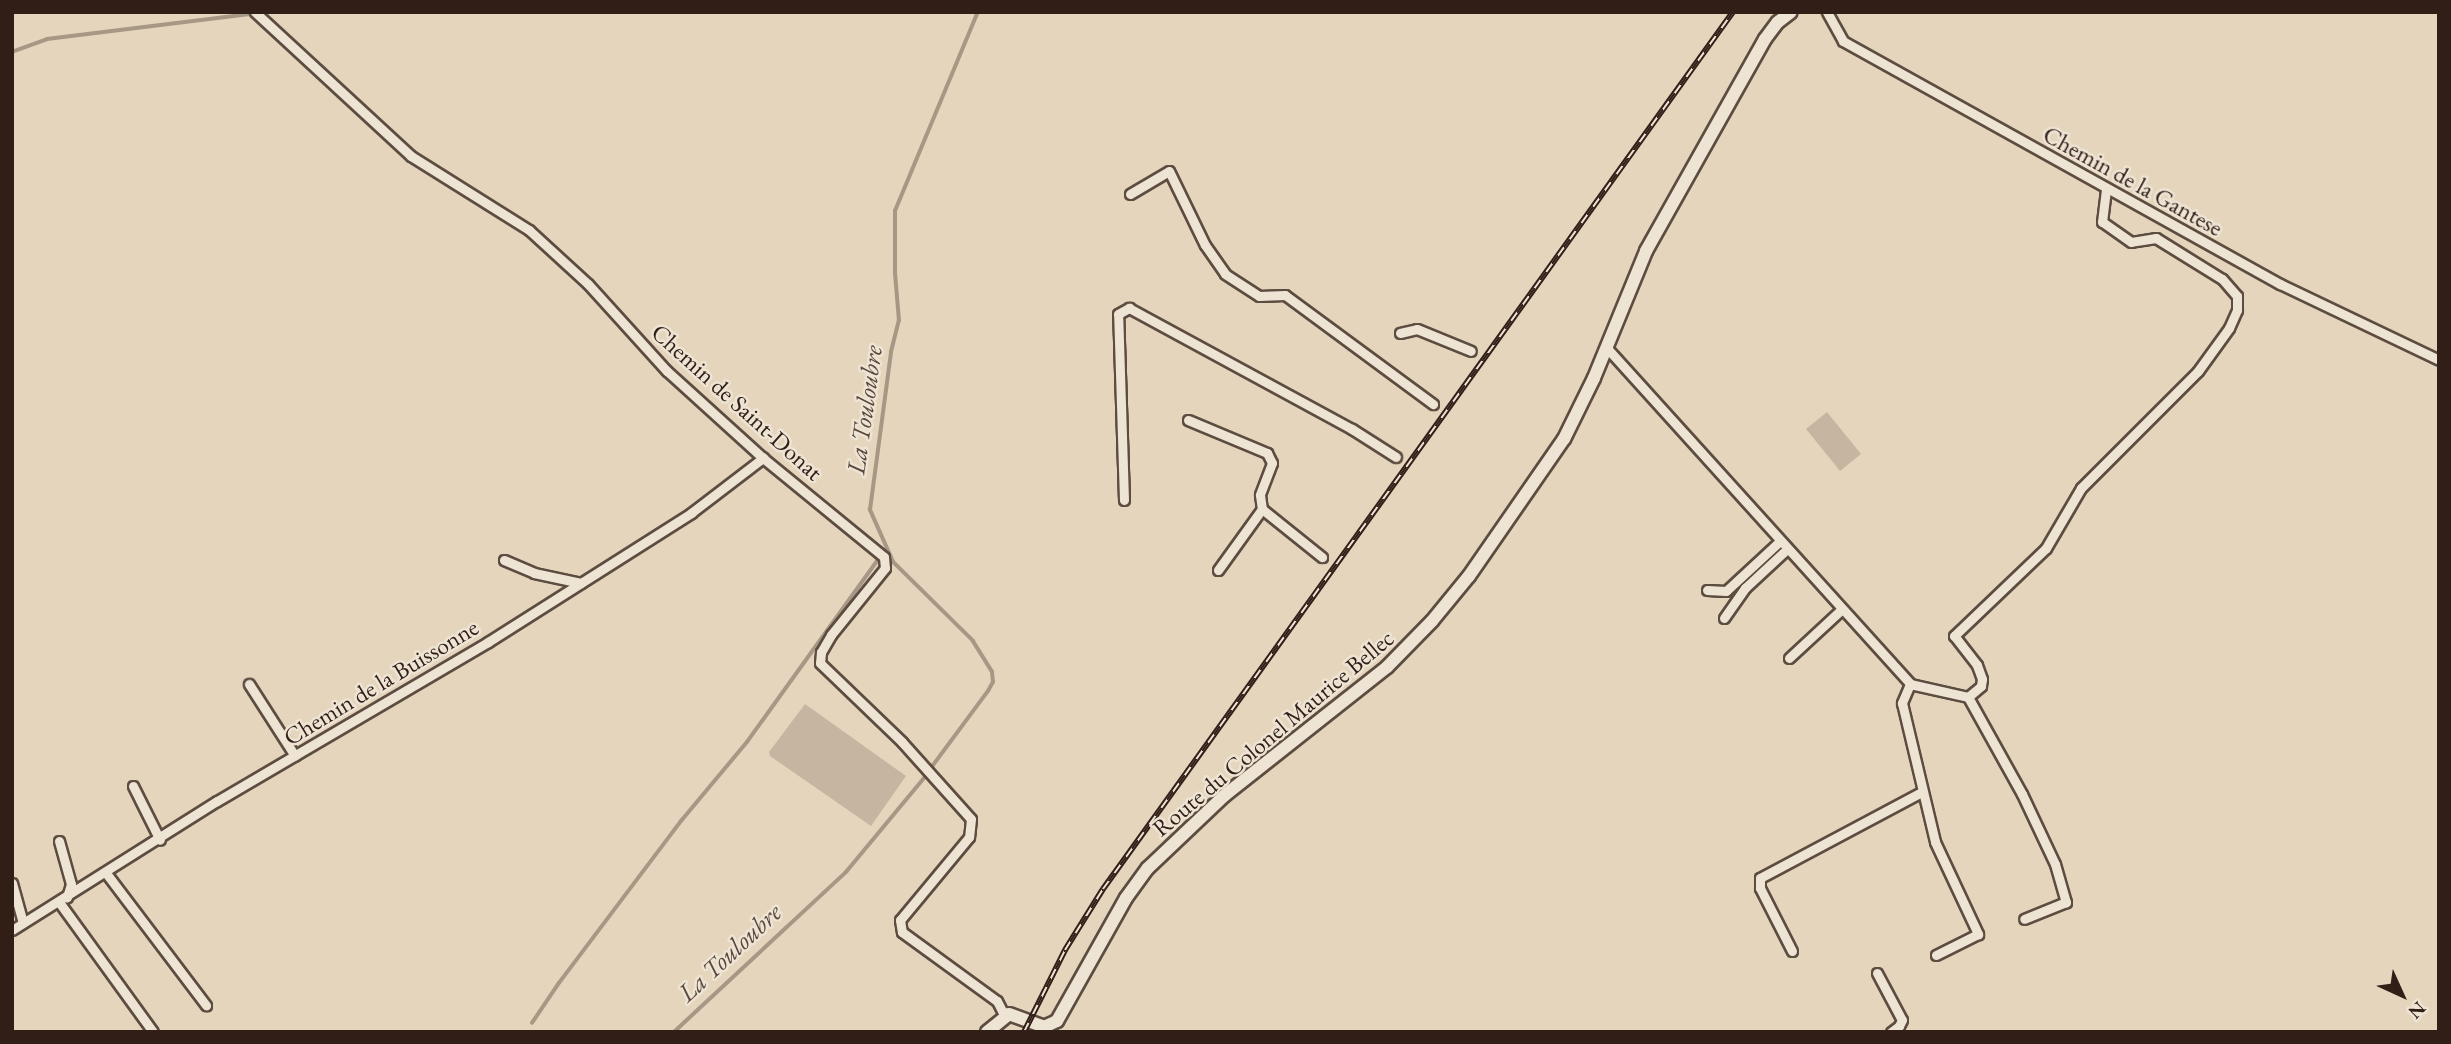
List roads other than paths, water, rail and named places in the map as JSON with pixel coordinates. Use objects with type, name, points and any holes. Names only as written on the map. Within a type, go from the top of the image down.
[{"type":"main road","name":"Route du Colonel Maurice Bellec","points":[[1004,1015],[1014,1015],[1048,1029],[1058,1021],[1126,898],[1155,861],[1225,795],[1378,676],[1416,639],[1451,598],[1563,439],[1606,347],[1646,251],[1765,39],[1778,22],[1791,12]]},
{"type":"main road","points":[[987,1032],[1004,1015]]},
{"type":"street","name":"Chemin de Saint-Donat","points":[[255,12],[411,156],[529,230],[588,284],[667,371],[763,458],[884,557],[885,568],[831,635],[821,652],[820,663],[902,742],[971,820],[969,837],[900,920],[902,932],[998,1001],[1004,1015]]},
{"type":"street","name":"Chemin de la Gantese","points":[[1827,12],[1843,41],[2280,284],[2439,360]]},
{"type":"street","points":[[1130,194],[1169,171],[1205,245],[1225,274],[1259,296],[1286,295],[1433,404]]},
{"type":"street","points":[[1968,697],[1981,687],[1982,679],[1977,666],[1955,636],[2046,548],[2081,488],[2198,370],[2229,328],[2237,310],[2236,296],[2222,279],[2156,238],[2131,242],[2102,222],[2106,189]]},
{"type":"street","points":[[1124,500],[1118,314],[1129,308],[1352,429],[1396,457]]},
{"type":"street","points":[[1400,333],[1416,329],[1471,351]]},
{"type":"street","points":[[1606,347],[1910,684],[1968,697],[2022,794],[2055,864],[2066,902],[2024,919]]},
{"type":"street","points":[[1188,421],[1267,453],[1272,463],[1260,495],[1262,509],[1322,557]]},
{"type":"street","name":"Chemin de la Buissonne","points":[[12,930],[295,756],[488,642],[691,513],[763,458]]},
{"type":"street","points":[[1218,570],[1262,509]]},
{"type":"street","points":[[1707,590],[1726,591],[1784,545]]},
{"type":"street","points":[[1724,618],[1745,588],[1784,545]]},
{"type":"street","points":[[503,560],[534,573],[580,583]]},
{"type":"street","points":[[1789,658],[1842,609]]},
{"type":"street","points":[[249,684],[295,756]]},
{"type":"street","points":[[1910,684],[1902,703],[1935,842],[1978,934],[1936,955]]},
{"type":"street","points":[[133,786],[160,839]]},
{"type":"street","points":[[1792,951],[1760,888],[1760,878],[1922,792]]},
{"type":"street","points":[[59,841],[71,884],[63,900],[153,1032]]},
{"type":"street","points":[[106,873],[205,1005]]},
{"type":"street","points":[[12,883],[23,923]]},
{"type":"street","points":[[1877,972],[1902,1020],[1891,1032]]},
{"type":"waterway","name":"La Touloubre","points":[[931,768],[988,691],[993,682],[992,672],[973,641],[893,562],[870,510],[891,352],[899,321],[895,273],[895,211],[978,12]]},
{"type":"waterway","points":[[12,52],[47,39],[251,14]]},
{"type":"waterway","points":[[532,1023],[681,821],[747,742],[879,558]]},
{"type":"waterway","name":"La Touloubre","points":[[674,1032],[846,872],[924,778]]},
{"type":"railway","points":[[1024,1032],[1065,950],[1103,889],[1733,12]]}]
